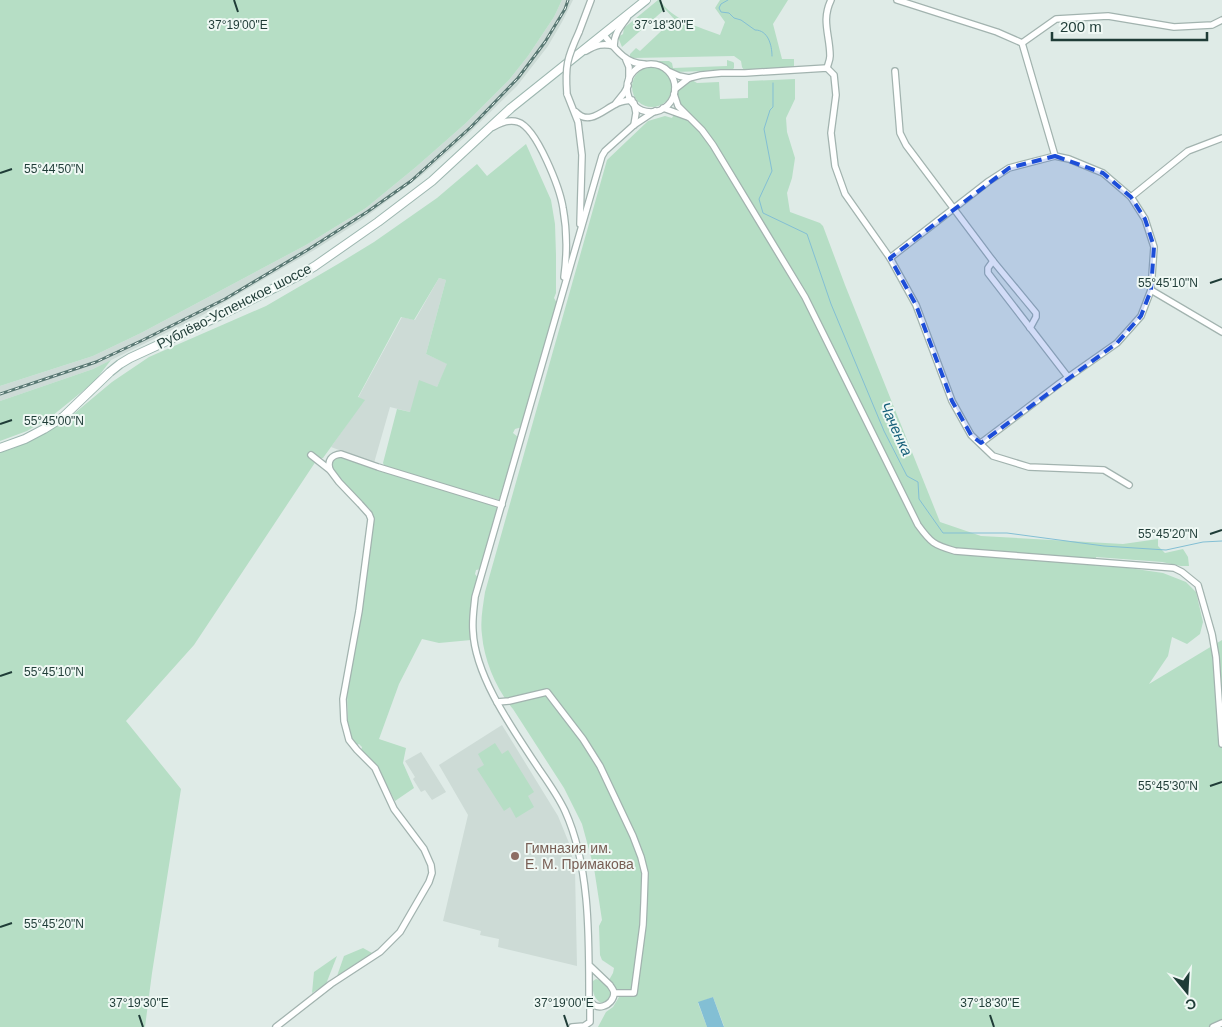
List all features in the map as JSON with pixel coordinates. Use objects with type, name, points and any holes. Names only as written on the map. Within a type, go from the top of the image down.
[{"type":"main road","name":"Рублёво-Успенское шоссе","points":[[0,448],[30,436],[63,416],[110,372],[130,358],[190,330],[315,266],[432,181],[511,108],[646,0]]},
{"type":"street","points":[[579,236],[582,155],[578,122],[567,94],[566,75],[570,51],[591,0]]},
{"type":"street","points":[[827,68],[830,58],[826,9],[831,0]]},
{"type":"street","points":[[897,0],[997,32],[1022,43],[1055,156]]},
{"type":"street","points":[[614,46],[618,29],[633,10]]},
{"type":"street","points":[[1022,43],[1056,19],[1108,16],[1174,27],[1212,25],[1222,20]]},
{"type":"street","points":[[603,34],[626,60],[629,71],[628,93],[636,114],[634,125]]},
{"type":"street","points":[[572,59],[598,45],[608,44],[614,46]]},
{"type":"street","points":[[626,60],[636,64],[662,66],[669,72],[674,80],[678,106],[702,130],[713,145],[805,297],[918,525],[928,539],[936,546],[955,551],[1174,568],[1198,584],[1216,657],[1222,744]]},
{"type":"street","points":[[614,104],[621,97],[633,73],[648,64]]},
{"type":"street","points":[[669,72],[689,78],[720,73],[827,68],[834,75],[836,95],[832,133],[834,166],[845,194],[890,258],[916,305],[952,401],[971,435],[993,456],[1029,467],[1104,470],[1130,486]]},
{"type":"street","points":[[895,71],[900,133],[906,145],[993,260],[1036,313],[1030,328]]},
{"type":"street","points":[[572,1027],[584,1026],[590,1022],[587,901],[578,852],[565,811],[558,797],[491,691],[477,654],[472,631],[473,613],[475,597],[602,156],[605,151],[634,125],[670,102],[675,91],[689,78]]},
{"type":"street","points":[[573,108],[585,118],[592,117],[623,101],[633,102],[641,109],[654,111]]},
{"type":"street","points":[[663,108],[690,118]]},
{"type":"street","points":[[482,133],[508,121],[518,121],[527,127],[536,139],[558,190],[563,208],[566,259],[561,298]]},
{"type":"street","points":[[1131,197],[1188,150],[1222,138]]},
{"type":"street","points":[[890,258],[1008,168],[1055,156],[1069,159],[1103,173],[1131,197],[1145,219],[1154,247],[1151,290],[1141,316],[1117,343],[1068,377],[981,443]]},
{"type":"street","points":[[993,260],[988,268],[988,273],[1068,377]]},
{"type":"street","points":[[1151,290],[1222,332]]},
{"type":"street","points":[[330,470],[328,464],[330,459],[340,454],[502,505]]},
{"type":"street","points":[[276,1027],[331,984],[380,952],[400,932],[429,882],[432,873],[431,865],[424,849],[394,809],[375,768],[349,740],[344,721],[343,699],[359,611],[371,519],[369,514],[330,470],[311,455]]},
{"type":"street","points":[[497,702],[510,701],[547,692],[583,739],[600,766],[633,836],[645,873],[642,935],[634,993],[614,993]]},
{"type":"street","points":[[589,965],[610,985],[614,993],[612,999],[604,1006],[598,1007],[590,1002]]},
{"type":"street","points":[[1213,1027],[1222,1023]]},
{"type":"highlighted area","points":[[1055,156],[1103,173],[1131,197],[1145,219],[1154,247],[1151,290],[1141,316],[1117,343],[981,443],[971,435],[952,401],[916,305],[890,258],[1009,168]]},
{"type":"shaded area","points":[[562,0],[573,0],[548,46],[517,86],[465,137],[422,175],[363,219],[316,249],[201,316],[93,369],[0,401],[0,386],[93,356],[141,333],[306,245],[366,208],[466,123],[509,80],[528,56],[554,17]]},
{"type":"shaded area","points":[[439,278],[446,280],[426,354],[448,364],[437,387],[410,412],[390,407],[374,463],[331,447],[364,400],[358,398],[402,317],[415,320]]},
{"type":"shaded area","name":"Гимназия им. Е. М. Примакова","points":[[502,725],[558,816],[569,843],[575,870],[577,966],[498,947],[499,939],[480,935],[481,931],[443,921],[468,815],[439,765]]},
{"type":"shaded area","points":[[421,752],[446,792],[432,800],[425,790],[421,792],[413,779],[415,777],[405,761]]},
{"type":"green space","points":[[0,0],[562,0],[554,17],[528,56],[509,80],[466,123],[366,208],[306,245],[141,333],[93,356],[0,386]]},
{"type":"green space","points":[[658,0],[679,18],[720,35],[725,22],[715,8],[720,0],[788,0],[773,24],[782,59],[794,59],[794,67],[744,70],[741,61],[734,56],[630,57],[630,54],[636,48],[640,51],[674,19],[665,9],[622,47],[618,37],[623,34],[624,28]]},
{"type":"green space","points":[[727,60],[734,63],[732,70],[675,72],[654,61],[669,61],[672,63],[673,68],[727,66]]},
{"type":"green space","points":[[656,67],[663,70],[669,76],[672,87],[671,95],[663,104],[656,107],[648,107],[641,104],[633,95],[632,83],[635,76],[644,68]]},
{"type":"green space","points":[[795,79],[795,99],[786,118],[787,132],[795,158],[792,178],[787,193],[790,212],[820,223],[823,226],[940,522],[981,536],[1123,544],[1158,539],[1158,546],[1165,553],[1183,549],[1188,557],[1189,566],[1096,557],[1095,566],[1122,567],[1163,573],[1186,582],[1196,592],[1203,622],[1200,634],[1187,644],[1172,637],[1168,656],[1149,684],[1222,640],[1222,1027],[723,1027],[713,997],[698,1003],[707,1027],[598,1027],[606,1012],[613,1007],[619,997],[614,985],[609,980],[614,968],[602,960],[600,955],[599,926],[602,920],[594,868],[582,824],[564,788],[501,693],[492,674],[485,654],[481,630],[485,592],[607,160],[648,121],[665,116],[672,118],[679,105],[676,94],[677,90],[692,80],[697,83],[719,82],[720,99],[748,98],[748,81]]},
{"type":"green space","points":[[526,144],[551,200],[555,224],[556,255],[556,293],[554,298],[557,303],[522,427],[515,429],[513,433],[518,437],[499,500],[385,467],[383,463],[397,409],[410,412],[419,380],[437,387],[447,364],[426,354],[446,280],[439,278],[414,320],[401,317],[358,397],[365,400],[323,458],[318,458],[194,645],[126,721],[181,789],[145,1027],[0,1027],[0,452],[12,449],[31,440],[70,417],[112,382],[149,357],[266,306],[338,264],[374,242],[437,198],[477,164],[487,176]]},
{"type":"green space","points":[[111,360],[94,382],[52,416],[27,431],[0,441],[0,401],[93,369]]},
{"type":"green space","points":[[339,457],[495,505],[498,509],[481,569],[476,570],[475,574],[478,578],[471,616],[471,640],[439,643],[422,639],[399,684],[379,739],[406,748],[403,763],[414,788],[395,801],[376,764],[361,750],[362,747],[359,744],[357,745],[351,739],[348,725],[347,693],[361,616],[374,519],[370,509],[342,482],[331,467],[333,460]]},
{"type":"green space","points":[[495,743],[502,754],[508,750],[534,792],[528,796],[534,807],[516,818],[510,807],[504,811],[477,769],[484,765],[478,754]]},
{"type":"green space","points":[[363,948],[372,953],[337,976],[344,956]]},
{"type":"green space","points":[[337,956],[326,984],[312,993],[314,972]]},
{"type":"green space","points":[[596,979],[605,983],[610,991],[610,998],[607,1001],[601,1003],[596,999],[593,991],[593,981]]},
{"type":"water","points":[[713,997],[724,1027],[707,1027],[698,1002]]},
{"type":"waterway","name":"Чаченка","points":[[728,0],[721,4],[719,8],[721,12],[729,13],[734,18],[741,20],[766,35],[770,43],[772,56]]},
{"type":"waterway","name":"Чаченка","points":[[773,83],[773,107],[770,110],[764,129],[772,171],[759,199],[763,213],[807,234],[831,304],[884,431],[907,476],[918,482],[919,499],[943,533],[1007,533],[1104,546],[1166,550],[1203,542],[1222,541]]},
{"type":"railway","points":[[0,394],[96,362],[143,340],[225,299],[367,212],[411,181],[471,127],[518,78],[545,42],[565,9],[568,0]]},
{"type":"place","name":"Гимназия им. Е. М. Примакова","points":[[515,856]]}]
